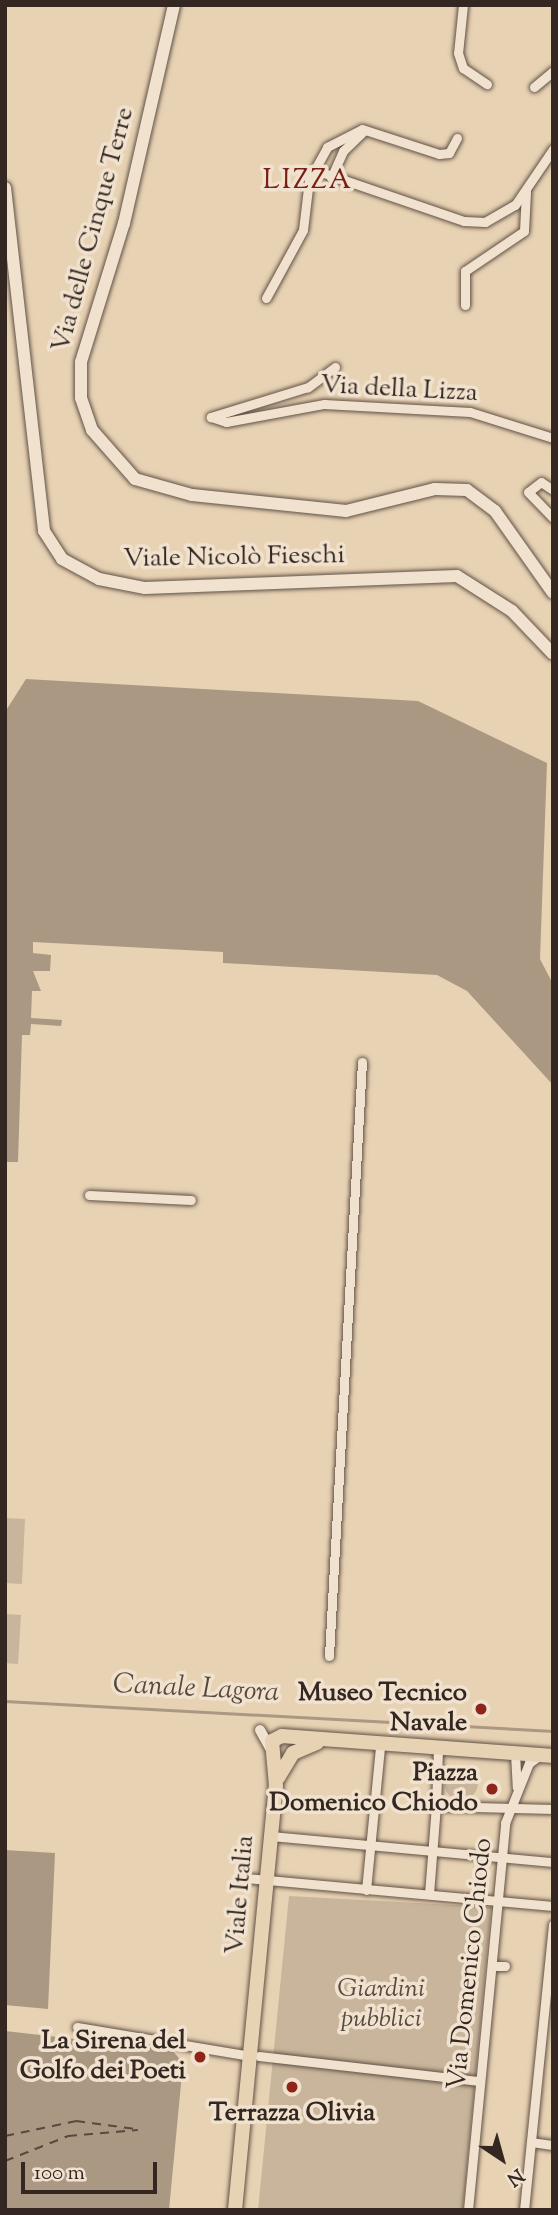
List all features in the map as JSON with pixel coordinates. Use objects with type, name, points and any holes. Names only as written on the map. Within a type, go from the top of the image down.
[{"type":"main road","name":"Via delle Cinque Terre","points":[[174,5],[124,223],[81,362],[81,398],[92,430],[135,479],[192,495],[346,511],[435,489],[467,490],[495,511],[553,593]]},
{"type":"main road","name":"Viale Nicolò Fieschi","points":[[5,188],[44,531],[62,559],[99,579],[145,588],[457,576],[503,604],[553,654]]},
{"type":"main road","name":"Viale Italia","points":[[235,2210],[246,2114],[255,2105],[255,2056],[262,2020],[256,2008],[281,1748],[323,1742],[380,1747]]},
{"type":"main road","points":[[380,1747],[546,1755]]},
{"type":"street","points":[[463,5],[458,53],[463,68],[487,84]]},
{"type":"street","points":[[534,87],[553,71]]},
{"type":"street","points":[[331,178],[350,141],[368,129]]},
{"type":"street","points":[[266,298],[303,230],[309,180],[318,171],[327,147],[368,129],[439,154],[449,152],[457,138]]},
{"type":"street","points":[[318,171],[331,178],[464,221],[502,215],[526,191],[553,149]]},
{"type":"street","points":[[465,305],[465,271],[524,231],[526,191]]},
{"type":"street","name":"Via della Lizza","points":[[335,367],[308,387],[211,417],[226,422],[324,404],[470,412],[553,438]]},
{"type":"street","points":[[553,490],[541,482],[528,492],[553,518]]},
{"type":"street","points":[[329,1656],[362,1062]]},
{"type":"street","points":[[89,1195],[191,1200]]},
{"type":"street","points":[[366,1889],[380,1747]]},
{"type":"street","points":[[429,1894],[438,1749]]},
{"type":"street","points":[[514,1808],[517,1793],[515,1753]]},
{"type":"street","points":[[517,1793],[546,1755]]},
{"type":"street","points":[[436,1806],[553,1809]]},
{"type":"street","name":"Via Domenico Chiodo","points":[[468,2210],[502,1857],[514,1808]]},
{"type":"street","points":[[271,1836],[553,1862]]},
{"type":"street","points":[[246,1878],[553,1906]]},
{"type":"street","points":[[524,2210],[553,1924]]},
{"type":"street","points":[[492,1966],[505,1966]]},
{"type":"street","points":[[76,2027],[255,2056],[480,2081]]},
{"type":"street","points":[[531,2142],[553,2145]]},
{"type":"green space","points":[[5,1518],[25,1519],[22,1584],[5,1583]]},
{"type":"green space","points":[[5,1614],[21,1615],[18,1664],[5,1663]]},
{"type":"green space","points":[[461,1766],[473,1771],[478,1783],[473,1795],[461,1800],[449,1795],[444,1783],[449,1771]]},
{"type":"green space","name":"Giardini pubblici","points":[[289,1896],[491,1907],[463,2210],[258,2210]]},
{"type":"shaded area","points":[[26,679],[418,701],[547,763],[540,959],[553,984],[553,1085],[467,991],[437,975],[223,963],[223,952],[33,942],[33,953],[51,955],[50,971],[33,971],[41,991],[32,991],[31,1018],[62,1020],[61,1026],[31,1024],[30,1035],[22,1035],[18,1162],[5,1162],[5,712]]},
{"type":"shaded area","points":[[5,1850],[55,1853],[48,2009],[5,2005]]},
{"type":"shaded area","points":[[5,2031],[172,2050],[183,2063],[169,2210],[5,2210]]},
{"type":"waterway","name":"Canale Lagora","points":[[5,1701],[553,1731]]},
{"type":"ferry route","points":[[5,2136],[76,2121],[135,2129]]},
{"type":"ferry route","points":[[5,2161],[68,2136],[138,2130]]},
{"type":"place","name":"Museo Tecnico Navale","points":[[481,1709]]},
{"type":"place","name":"Piazza Domenico Chiodo","points":[[492,1789]]},
{"type":"place","name":"La Sirena del Golfo dei Poeti","points":[[200,2057]]},
{"type":"place","name":"Terrazza Olivia","points":[[292,2087]]},
{"type":"district","name":"LIZZA","points":[[308,181]]}]
